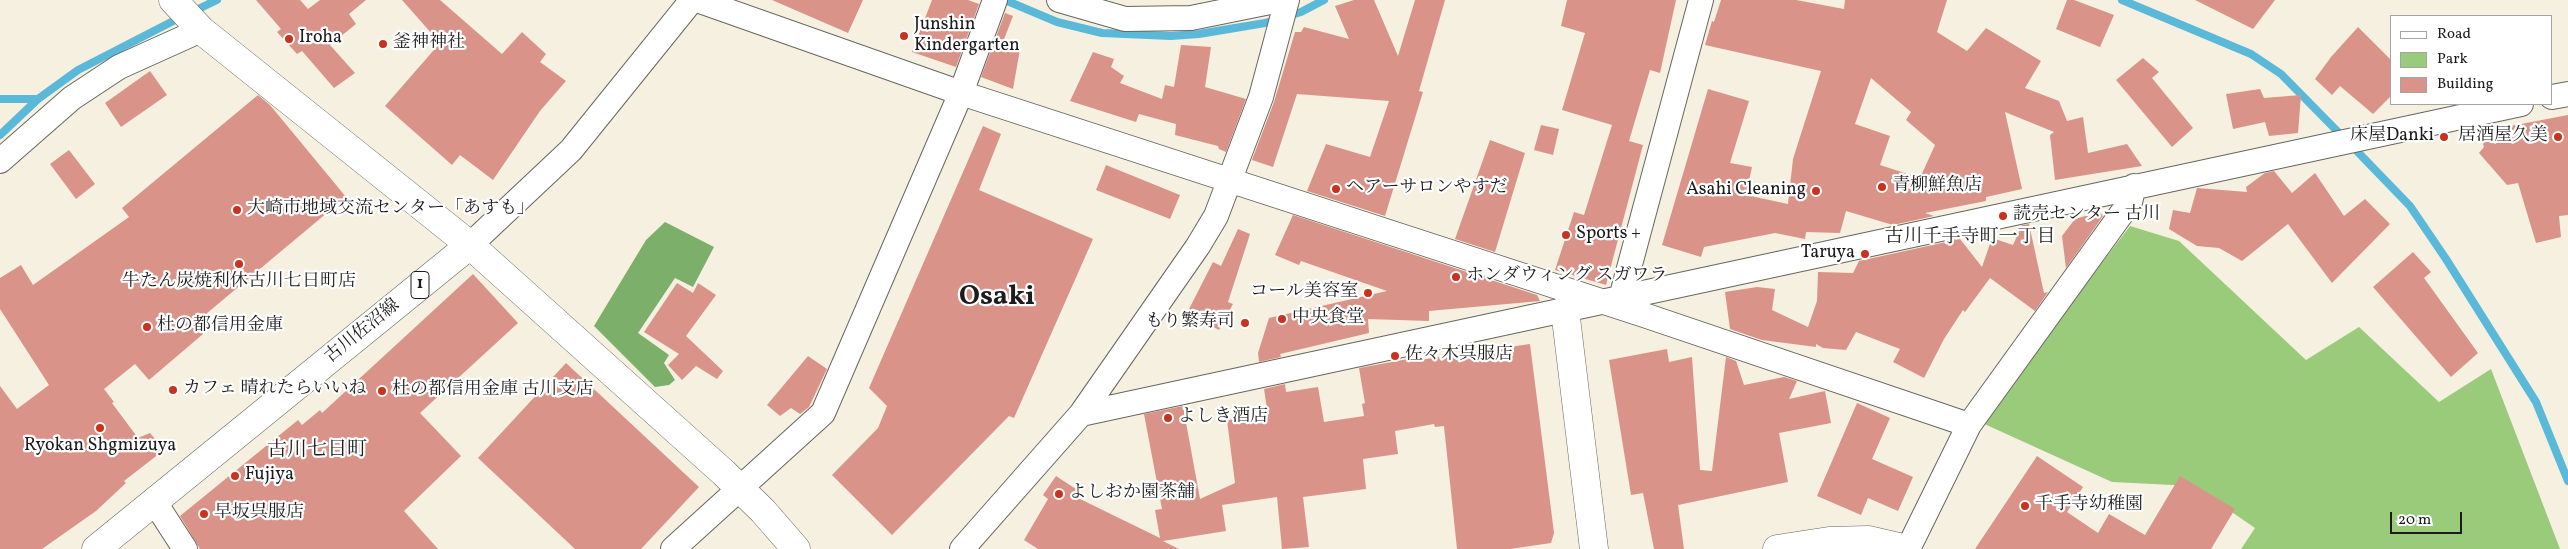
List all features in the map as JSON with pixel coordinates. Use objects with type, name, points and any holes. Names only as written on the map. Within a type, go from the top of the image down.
[{"type":"main road","points":[[186,15],[470,245],[739,487],[763,510],[796,549]]},
{"type":"main road","name":"古川佐沼線","points":[[96,549],[470,245]]},
{"type":"main road","points":[[1565,310],[1594,549]]},
{"type":"main road","points":[[1778,549],[1830,541],[1868,540],[1908,549]]},
{"type":"street","points":[[470,245],[571,150],[692,0]]},
{"type":"street","points":[[697,0],[961,93],[1612,300],[1969,425]]},
{"type":"street","points":[[972,547],[1081,414],[1198,246],[1216,216],[1261,97],[1283,9],[1191,18],[1125,19],[1060,0]]},
{"type":"street","points":[[1612,300],[1701,0]]},
{"type":"street","points":[[673,549],[739,487],[823,413],[961,93],[994,4]]},
{"type":"street","points":[[4,145],[119,67],[186,15]]},
{"type":"street","points":[[2553,97],[2568,94]]},
{"type":"street","points":[[1081,414],[2516,105]]},
{"type":"street","points":[[1908,549],[1969,425],[2130,202],[2134,186]]},
{"type":"street","points":[[154,501],[185,549]]},
{"type":"green space","points":[[665,222],[714,247],[693,287],[675,278],[638,333],[669,355],[664,363],[675,380],[669,385],[655,387],[594,326],[646,240]]},
{"type":"green space","points":[[2130,226],[2179,241],[2306,360],[2359,327],[2439,402],[2491,369],[2560,549],[2241,549],[2255,528],[2194,486],[2112,482],[1980,422]]},
{"type":"building","points":[[256,0],[300,0],[308,9],[320,0],[366,0],[349,14],[356,24],[330,45],[355,73],[334,88],[302,51],[297,54],[277,32],[281,29]]},
{"type":"building","points":[[402,0],[440,0],[502,54],[522,32],[546,54],[540,62],[566,81],[540,111],[493,180],[460,155],[452,165],[385,106],[440,43]]},
{"type":"building","points":[[772,0],[863,0],[848,33]]},
{"type":"building","points":[[932,0],[968,0],[979,4],[956,67],[912,52]]},
{"type":"building","points":[[1354,0],[1374,0],[1398,56],[1415,0],[1445,0],[1419,91],[1423,92],[1385,216],[1307,191],[1326,144],[1370,157],[1389,101],[1297,94],[1273,167],[1252,160],[1274,102],[1295,32],[1301,32],[1304,27],[1349,39],[1335,6]]},
{"type":"building","points":[[1567,0],[1676,0],[1660,73],[1650,70],[1629,141],[1643,145],[1606,285],[1555,270],[1574,212],[1584,215],[1612,125],[1562,110],[1585,33],[1561,26]]},
{"type":"building","points":[[1721,0],[1796,0],[1844,9],[1845,0],[1947,0],[1937,32],[1967,51],[1986,28],[2041,61],[2025,88],[2059,101],[2067,121],[2083,117],[2088,153],[2127,144],[2142,166],[2055,180],[2050,135],[2054,132],[2005,112],[2022,189],[1986,197],[1986,201],[1925,213],[1934,216],[1893,225],[1846,211],[1840,233],[1806,232],[1805,239],[1775,233],[1704,247],[1701,257],[1662,245],[1708,89],[1749,101],[1730,163],[1752,167],[1746,195],[1788,204],[1793,159],[1821,71],[1705,45],[1712,21],[1714,22]],"holes":[[[1871,78],[1911,112],[1906,120],[1935,145],[1920,178],[1880,165],[1890,136],[1855,124]]]},
{"type":"building","points":[[2067,0],[2074,0],[2114,15],[2100,47],[2056,29]]},
{"type":"building","points":[[2195,0],[2275,0],[2253,29]]},
{"type":"building","points":[[1005,13],[1013,16],[1003,42],[1020,49],[1013,89],[981,77]]},
{"type":"building","points":[[2358,27],[2390,59],[2390,97],[2373,114],[2340,86],[2332,95],[2315,79],[2331,57]]},
{"type":"building","points":[[1181,45],[1211,47],[1205,87],[1246,99],[1226,152],[1219,149],[1218,146],[1175,135],[1176,124],[1139,114],[1136,122],[1070,101],[1093,52],[1114,59],[1111,67],[1124,76],[1120,83],[1162,99],[1165,85],[1174,87]]},
{"type":"building","points":[[2143,58],[2159,72],[2152,78],[2193,128],[2172,147],[2116,80]]},
{"type":"building","points":[[150,71],[167,95],[121,127],[105,103]]},
{"type":"building","points":[[2260,89],[2264,98],[2301,95],[2298,133],[2269,136],[2265,122],[2233,129],[2226,94]]},
{"type":"building","points":[[258,95],[270,105],[346,197],[194,324],[203,334],[149,380],[135,364],[104,389],[138,438],[150,433],[164,450],[124,481],[126,483],[96,511],[42,549],[0,549],[0,386],[17,409],[49,385],[0,309],[0,278],[21,265],[33,285],[129,217],[122,208]]},
{"type":"building","points":[[2568,115],[2568,215],[2559,216],[2561,237],[2536,243],[2518,183],[2507,185],[2479,153],[2484,147],[2479,132]]},
{"type":"building","points":[[1541,125],[1559,129],[1553,155],[1534,150]]},
{"type":"building","points":[[983,126],[1001,134],[979,190],[1093,239],[1014,418],[1009,416],[892,535],[832,475],[878,428],[887,406],[869,388]]},
{"type":"building","points":[[1490,140],[1525,153],[1495,252],[1455,239]]},
{"type":"building","points":[[69,150],[95,184],[76,199],[50,164]]},
{"type":"building","points":[[1106,165],[1180,195],[1170,219],[1096,190]]},
{"type":"building","points":[[2274,171],[2292,193],[2315,173],[2344,216],[2365,199],[2390,224],[2332,283],[2288,224],[2242,261],[2219,248],[2197,246],[2169,229],[2173,210],[2190,213],[2197,188],[2247,192],[2246,187],[2265,173]]},
{"type":"building","points":[[2099,212],[2103,216],[2066,268],[2062,236],[2075,219]]},
{"type":"building","points":[[1293,215],[1537,295],[1540,301],[1429,311],[1429,321],[1368,319],[1369,333],[1280,354],[1281,357],[1259,362],[1258,353],[1269,318],[1387,291],[1301,261],[1299,265],[1275,255]]},
{"type":"building","points":[[2029,224],[2044,293],[2048,292],[2035,311],[1990,278],[1965,312],[1963,310],[1944,339],[1924,378],[1893,362],[1900,349],[1856,332],[1846,350],[1823,348],[1816,344],[1816,347],[1762,340],[1730,329],[1725,292],[1757,287],[1775,289],[1772,310],[1808,327],[1817,301],[1818,272],[1853,273],[1859,261],[1960,239],[1982,267],[1992,238],[2013,245],[2022,225]]},
{"type":"building","points":[[1238,229],[1250,234],[1228,302],[1233,304],[1219,330],[1187,313],[1213,262],[1221,266]]},
{"type":"building","points":[[2413,252],[2431,272],[2424,278],[2478,353],[2451,377],[2373,287]]},
{"type":"building","points":[[473,274],[518,323],[420,413],[461,456],[404,511],[438,549],[200,549],[180,516],[298,420],[302,425],[320,410],[322,413]]},
{"type":"building","points":[[677,283],[693,293],[698,283],[716,295],[686,336],[723,371],[717,379],[696,366],[682,380],[668,365],[679,354],[644,332]]},
{"type":"building","points":[[1530,344],[1554,533],[1551,543],[1510,549],[1457,549],[1444,426],[1435,427],[1434,424],[1395,431],[1398,454],[1363,459],[1366,489],[1303,497],[1309,547],[1282,549],[1277,497],[1222,505],[1226,531],[1163,541],[1179,549],[1038,549],[1024,540],[1048,499],[1043,495],[1056,476],[1082,493],[1078,498],[1160,538],[1155,510],[1162,509],[1144,414],[1183,406],[1200,499],[1235,483],[1227,420],[1268,415],[1264,389],[1285,384],[1286,392],[1318,387],[1324,422],[1364,416],[1362,404],[1365,403],[1359,368],[1419,357],[1419,360]]},
{"type":"building","points":[[1667,349],[1669,362],[1692,357],[1700,470],[1712,471],[1726,357],[1736,361],[1744,385],[1784,377],[1797,381],[1789,399],[1825,391],[1831,423],[1779,433],[1788,482],[1678,505],[1684,549],[1654,549],[1643,493],[1631,495],[1609,360]]},
{"type":"building","points":[[808,356],[827,369],[809,407],[800,414],[791,408],[780,416],[767,405]]},
{"type":"building","points":[[566,363],[699,487],[641,549],[575,549],[478,458]]},
{"type":"building","points":[[1857,403],[1890,418],[1872,459],[1913,477],[1898,511],[1868,498],[1861,515],[1817,496]]},
{"type":"building","points":[[2037,456],[2083,487],[2067,512],[2098,533],[2109,514],[2145,535],[2180,476],[2235,509],[2211,549],[1975,549]]},
{"type":"waterway","points":[[192,12],[217,0]]},
{"type":"waterway","points":[[1005,0],[1057,22],[1102,33],[1171,36],[1199,34],[1265,23],[1301,12],[1324,0]]},
{"type":"waterway","points":[[2122,0],[2251,54],[2281,74],[2343,137]]},
{"type":"waterway","points":[[0,135],[38,99],[78,70],[181,17]]},
{"type":"waterway","points":[[0,99],[38,99]]},
{"type":"waterway","points":[[2351,145],[2410,206],[2446,259],[2536,402],[2568,481]]},
{"type":"place","name":"Junshin Kindergarten","points":[[904,36]]},
{"type":"place","name":"Iroha","points":[[289,39]]},
{"type":"place","name":"釜神神社","points":[[383,44]]},
{"type":"place","name":"床屋Danki","points":[[2444,137]]},
{"type":"place","name":"居酒屋久美","points":[[2558,137]]},
{"type":"place","name":"青柳鮮魚店","points":[[1882,187]]},
{"type":"place","name":"ヘアーサロンやすだ","points":[[1336,189]]},
{"type":"place","name":"Asahi Cleaning","points":[[1816,191]]},
{"type":"place","name":"大崎市地域交流センター「あすも」","points":[[237,210]]},
{"type":"place","name":"読売センター 古川","points":[[2003,216]]},
{"type":"place","name":"Sports +","points":[[1566,235]]},
{"type":"place","name":"Taruya","points":[[1865,254]]},
{"type":"place","name":"牛たん炭焼利休古川七日町店","points":[[239,264]]},
{"type":"place","name":"ホンダウィング スガワラ","points":[[1456,277]]},
{"type":"place","name":"コール美容室","points":[[1368,293]]},
{"type":"place","name":"中央食堂","points":[[1282,319]]},
{"type":"place","name":"もり繁寿司","points":[[1245,323]]},
{"type":"place","name":"杜の都信用金庫","points":[[147,327]]},
{"type":"place","name":"佐々木呉服店","points":[[1395,356]]},
{"type":"place","name":"カフェ 晴れたらいいね","points":[[173,390]]},
{"type":"place","name":"杜の都信用金庫 古川支店","points":[[382,391]]},
{"type":"place","name":"よしき酒店","points":[[1168,418]]},
{"type":"place","name":"Ryokan Shgmizuya","points":[[100,428]]},
{"type":"place","name":"Fujiya","points":[[235,476]]},
{"type":"place","name":"よしおか園茶舗","points":[[1059,494]]},
{"type":"place","name":"千手寺幼稚園","points":[[2025,506]]},
{"type":"place","name":"早坂呉服店","points":[[204,514]]},
{"type":"district","name":"古川千手寺町一丁目","points":[[1970,239]]},
{"type":"district","name":"Osaki","points":[[997,299]]},
{"type":"district","name":"古川七日町","points":[[317,451]]}]
